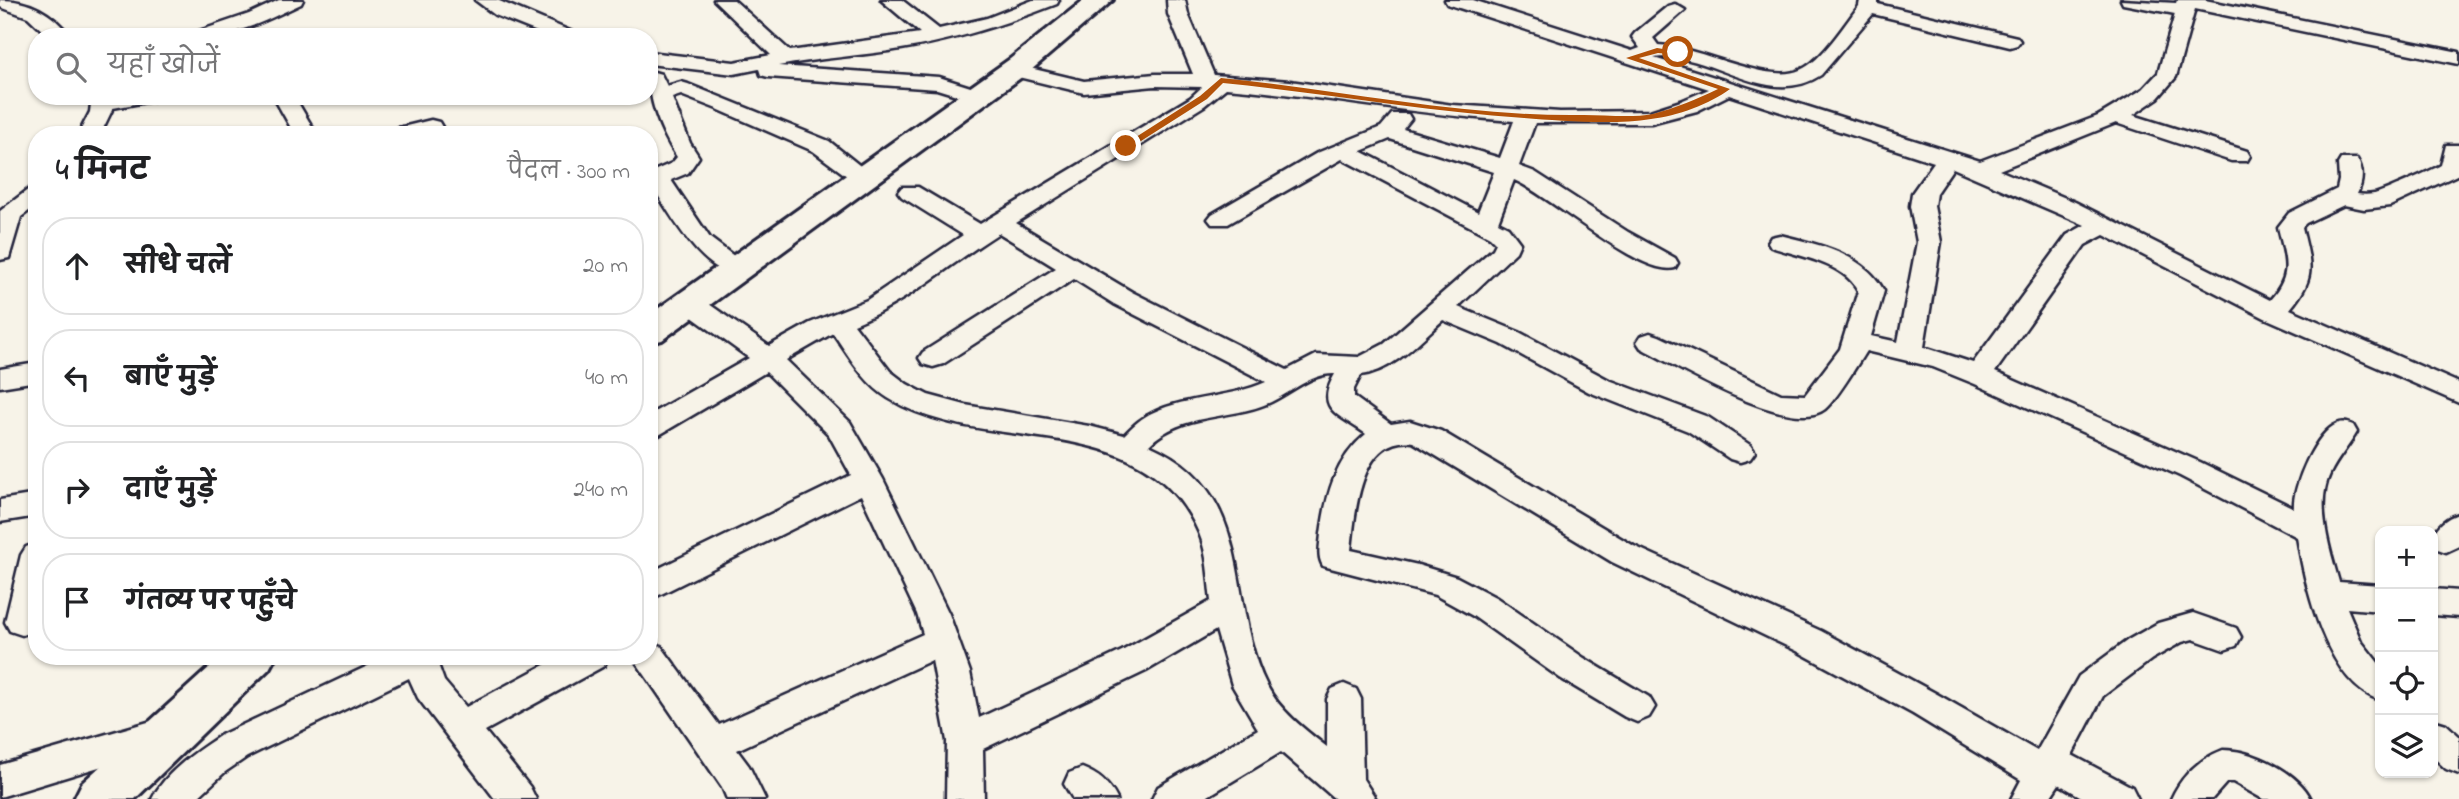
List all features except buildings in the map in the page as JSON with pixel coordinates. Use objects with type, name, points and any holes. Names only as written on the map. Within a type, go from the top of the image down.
[{"type":"street","points":[[19,7],[45,0]]},
{"type":"street","points":[[227,28],[294,0]]},
{"type":"street","points":[[484,0],[502,11],[545,28]]},
{"type":"street","points":[[502,11],[528,0]]},
{"type":"street","points":[[723,0],[786,58]]},
{"type":"street","points":[[734,68],[936,36],[994,22],[1050,0]]},
{"type":"street","points":[[658,325],[1013,70],[1100,0]]},
{"type":"street","points":[[1176,0],[1178,14],[1214,80]]},
{"type":"street","points":[[1454,0],[1641,54],[1726,89],[1980,170],[2106,226],[2274,312],[2459,394]]},
{"type":"street","points":[[2130,0],[2186,4],[2459,58]]},
{"type":"street","points":[[0,1],[35,13],[51,28]]},
{"type":"street","points":[[900,2],[936,36]]},
{"type":"street","points":[[1641,54],[1678,52],[1761,76],[1796,78],[1816,69],[1869,4],[2010,41]]},
{"type":"street","points":[[1980,170],[2001,158],[2051,143],[2115,116],[2147,96],[2166,77],[2186,4]]},
{"type":"street","points":[[1641,54],[1642,37],[1675,10]]},
{"type":"street","points":[[658,61],[939,83],[976,95]]},
{"type":"street","points":[[1013,70],[1084,87],[1155,80],[1214,80],[1527,117],[1651,117],[1689,106],[1726,89]]},
{"type":"street","points":[[658,423],[819,329],[876,306],[989,229],[1197,102],[1214,80]]},
{"type":"street","points":[[658,86],[679,143],[688,157],[680,168],[658,177]]},
{"type":"street","points":[[661,95],[681,88],[725,104],[821,145],[863,177]]},
{"type":"street","points":[[95,126],[102,105]]},
{"type":"street","points":[[288,105],[301,126]]},
{"type":"street","points":[[1220,219],[1341,150],[1389,132],[1408,105]]},
{"type":"street","points":[[2115,116],[2239,156]]},
{"type":"street","points":[[1485,225],[1527,117]]},
{"type":"street","points":[[1389,132],[1527,177],[1619,237],[1666,263]]},
{"type":"street","points":[[1130,446],[1150,427],[1165,418],[1255,398],[1316,364],[1352,367],[1373,363],[1440,309],[1504,252],[1506,239],[1485,225],[1341,150]]},
{"type":"street","points":[[2342,198],[2364,202],[2382,201],[2412,185],[2444,174],[2452,168],[2454,150]]},
{"type":"street","points":[[1910,352],[1927,254],[1928,242],[1922,206],[1924,192],[1948,158]]},
{"type":"street","points":[[2274,312],[2294,290],[2301,275],[2290,227],[2293,220],[2342,198],[2350,186],[2352,175],[2349,164]]},
{"type":"street","points":[[658,186],[701,243],[738,269]]},
{"type":"street","points":[[910,192],[1074,268],[1147,311],[1287,381]]},
{"type":"street","points":[[0,253],[10,214],[28,201]]},
{"type":"street","points":[[1978,375],[2004,343],[2076,240],[2106,226]]},
{"type":"street","points":[[1650,342],[1775,403],[1804,407],[1815,402],[1857,341],[1871,291],[1869,282],[1863,275],[1845,265],[1780,242]]},
{"type":"street","points":[[933,358],[1074,268]]},
{"type":"street","points":[[690,303],[768,358],[840,429],[868,479],[933,614],[953,672],[965,741],[965,799]]},
{"type":"street","points":[[1440,309],[1510,338],[1600,386],[1698,424],[1740,452]]},
{"type":"street","points":[[839,322],[864,356],[895,390],[913,399],[954,412],[1096,435],[1130,446],[1158,461],[1183,481],[1202,507],[1216,536],[1228,607],[1249,690],[1283,733],[1351,791]]},
{"type":"street","points":[[1857,341],[1941,360],[1978,375],[2190,469],[2310,530]]},
{"type":"street","points":[[1352,367],[1340,388],[1340,401],[1387,435]]},
{"type":"street","points":[[0,378],[28,373]]},
{"type":"street","points":[[1637,707],[1572,668],[1485,607],[1446,586],[1334,558],[1345,484],[1355,459],[1387,435],[1404,429],[1431,438],[1623,554],[1809,641],[1925,704],[2042,778],[2119,799]]},
{"type":"street","points":[[2343,432],[2318,468],[2310,488],[2310,530],[2348,650],[2375,681]]},
{"type":"street","points":[[658,583],[868,479]]},
{"type":"street","points":[[0,511],[28,506]]},
{"type":"street","points":[[2329,594],[2375,598]]},
{"type":"street","points":[[22,622],[28,595]]},
{"type":"street","points":[[2438,602],[2459,604]]},
{"type":"street","points":[[965,741],[1134,661],[1228,607]]},
{"type":"street","points":[[2042,778],[2091,686],[2103,674],[2183,626],[2203,628],[2224,636]]},
{"type":"street","points":[[712,744],[942,640]]},
{"type":"street","points":[[100,799],[243,665]]},
{"type":"street","points":[[171,799],[203,768],[234,746],[401,665]]},
{"type":"street","points":[[421,665],[430,688],[517,799]]},
{"type":"street","points":[[461,727],[575,665]]},
{"type":"street","points":[[655,665],[736,778],[746,799]]},
{"type":"street","points":[[1344,699],[1351,791]]},
{"type":"street","points":[[0,781],[175,729]]},
{"type":"street","points":[[1185,796],[1283,733]]},
{"type":"street","points":[[2438,739],[2459,758]]},
{"type":"street","points":[[2190,799],[2216,768],[2224,765],[2249,771],[2292,799]]},
{"type":"route","points":[[1126,146],[1203,97],[1221,80],[1290,87],[1453,111],[1560,118],[1651,117],[1671,113],[1726,89],[1630,58],[1657,50],[1678,52]]}]
